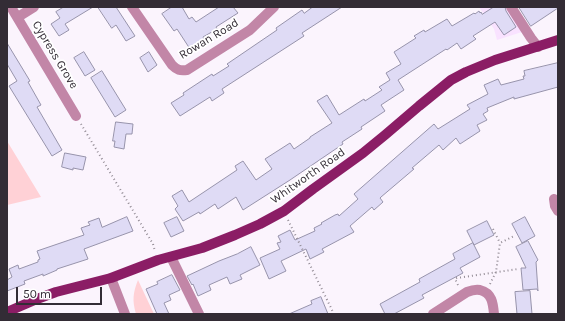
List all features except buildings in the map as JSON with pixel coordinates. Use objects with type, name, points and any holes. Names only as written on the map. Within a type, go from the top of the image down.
[{"type":"main road","name":"Whitworth Road","points":[[7,312],[60,291],[111,278],[158,260],[202,248],[235,236],[284,211],[363,153],[451,80],[495,60],[558,40]]},
{"type":"street","name":"Cypress Grove","points":[[11,7],[76,116]]},
{"type":"street","points":[[18,17],[34,7]]},
{"type":"street","name":"Rowan Road","points":[[132,7],[175,69],[180,71],[187,70],[250,30],[274,7]]},
{"type":"street","points":[[511,7],[531,38],[538,46]]},
{"type":"street","points":[[554,199],[555,206],[558,211]]},
{"type":"street","points":[[171,256],[199,314]]},
{"type":"street","points":[[111,278],[125,314]]},
{"type":"street","points":[[433,314],[471,290],[476,289],[486,292],[490,296],[494,314]]},
{"type":"path","points":[[76,116],[153,244],[158,260]]},
{"type":"path","points":[[284,211],[334,314]]},
{"type":"path","points":[[486,292],[496,272],[500,244],[493,229]]},
{"type":"path","points":[[500,244],[514,236]]},
{"type":"path","points":[[496,272],[518,269]]},
{"type":"shaded area","points":[[479,7],[509,7],[525,31],[497,40],[494,29]]},
{"type":"shaded area","points":[[7,141],[41,197],[7,205]]},
{"type":"shaded area","points":[[138,280],[154,314],[136,314],[134,297]]}]
